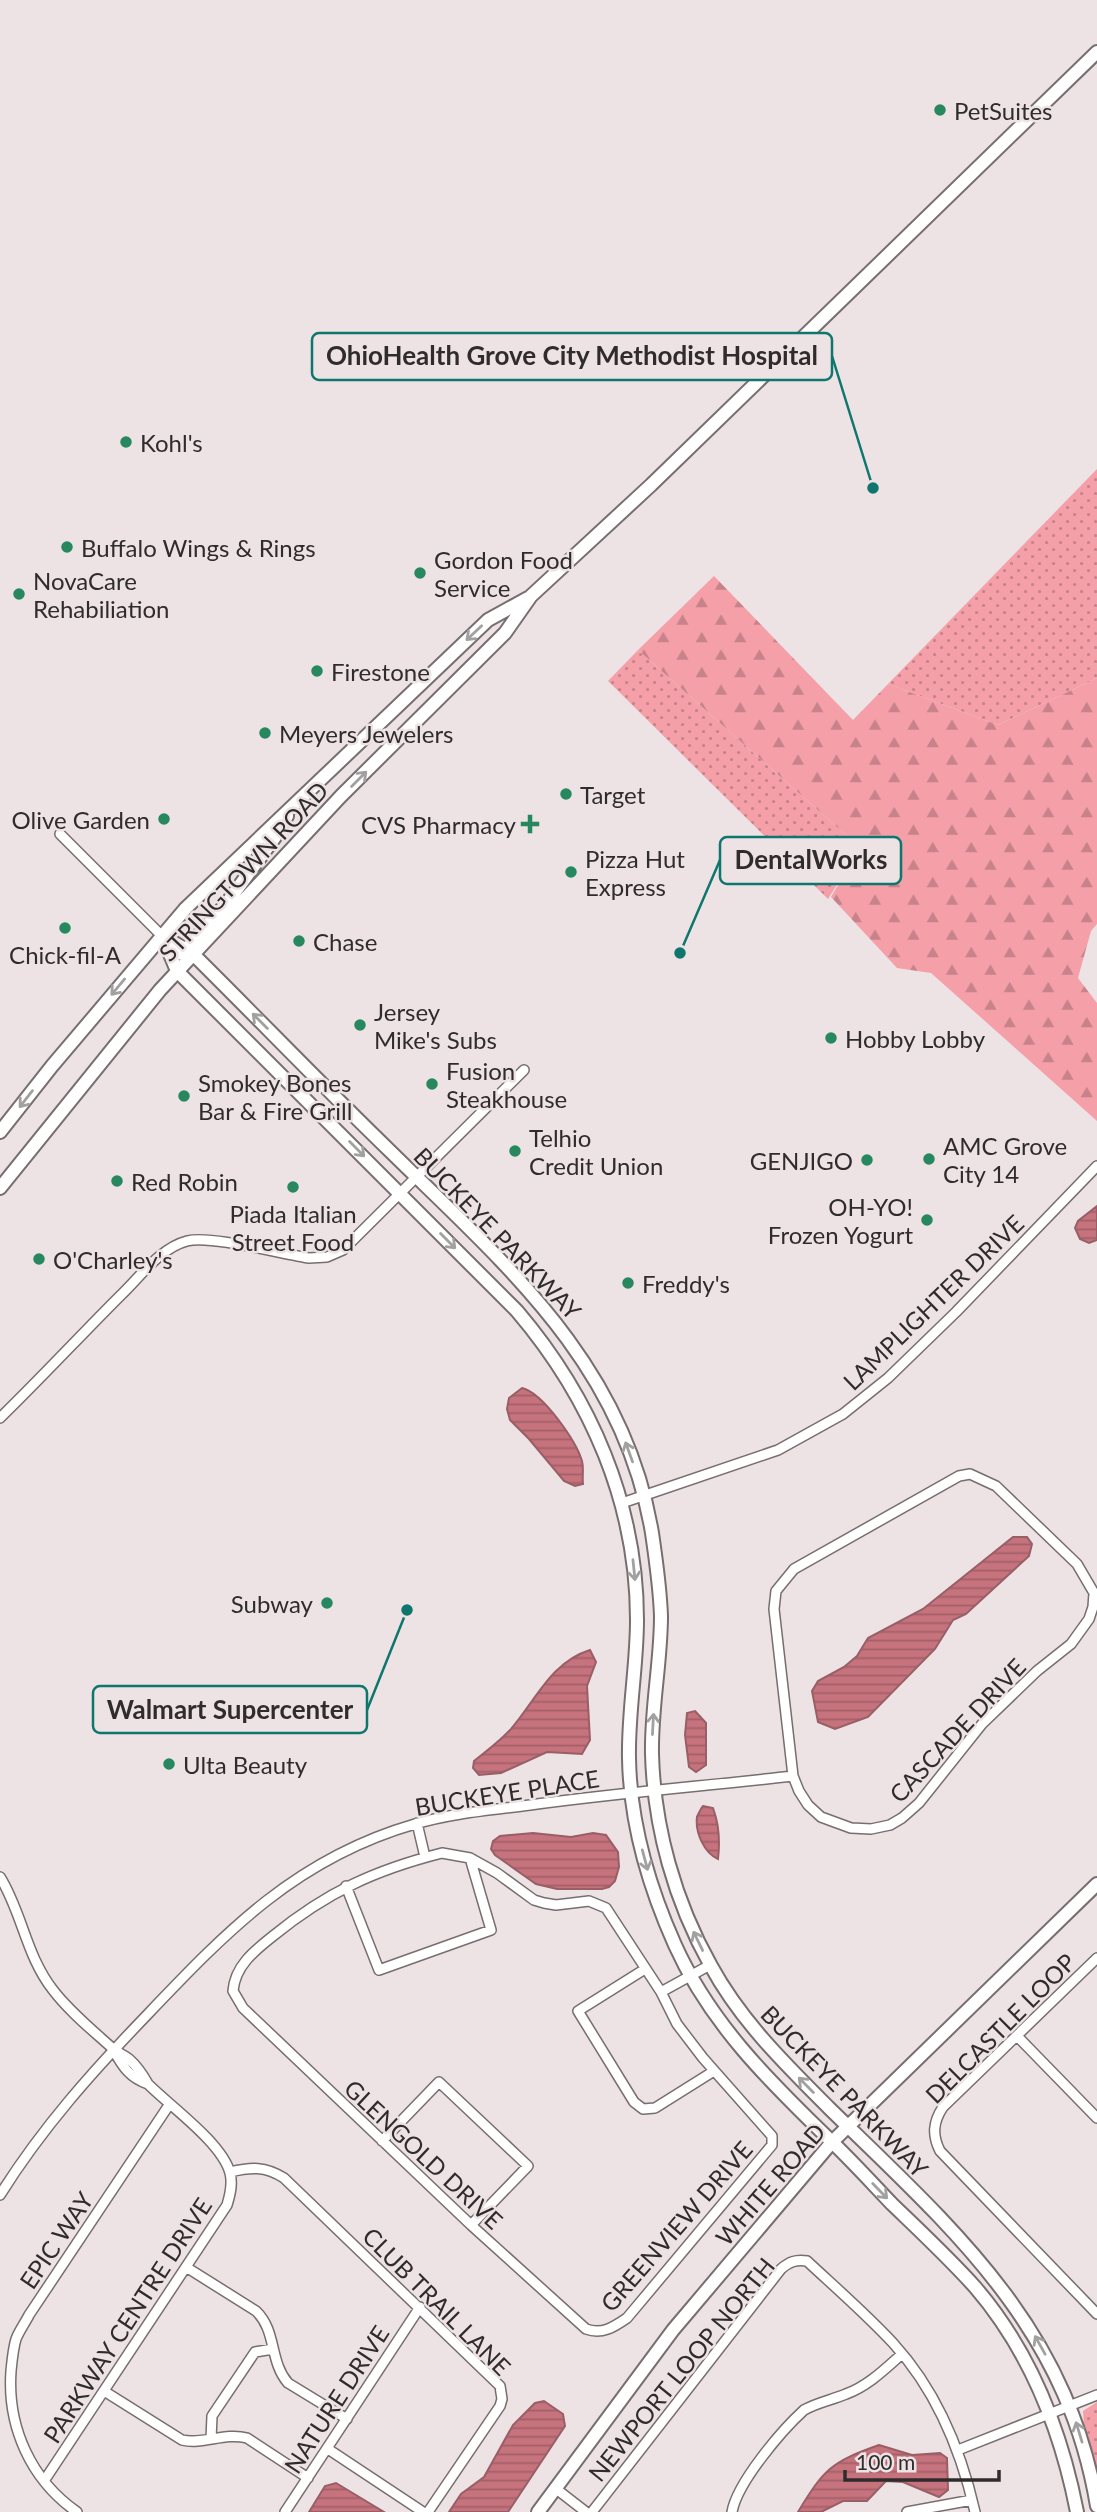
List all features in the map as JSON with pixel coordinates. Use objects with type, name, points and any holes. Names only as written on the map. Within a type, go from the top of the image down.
[{"type":"street","name":"STRINGTOWN ROAD","points":[[0,1188],[177,971],[188,952],[505,632],[531,596],[651,485],[1097,52]]},
{"type":"street","name":"STRINGTOWN ROAD","points":[[0,1132],[162,935],[292,806],[488,620],[531,596]]},
{"type":"street","points":[[188,952],[275,837],[292,806]]},
{"type":"street","name":"BUCKEYE PARKWAY","points":[[60,834],[162,935],[188,952],[416,1176],[530,1292],[572,1342],[590,1370],[616,1419],[644,1496],[656,1563],[661,1618],[652,1724],[655,1792],[664,1846],[687,1916],[710,1965],[734,2003],[765,2043],[970,2250],[1001,2286],[1042,2348],[1071,2406],[1090,2468],[1097,2506]]},
{"type":"street","name":"BUCKEYE PARKWAY","points":[[162,935],[177,971],[517,1311],[556,1360],[590,1418],[604,1449],[622,1503],[635,1573],[637,1620],[630,1724],[631,1793],[642,1851],[664,1920],[690,1975],[736,2044],[975,2287],[1015,2344],[1050,2414],[1070,2475],[1077,2512]]},
{"type":"street","points":[[2,1414],[149,1267],[174,1246],[187,1241],[206,1241],[309,1258],[327,1257],[343,1250],[524,1070]]},
{"type":"street","name":"LAMPLIGHTER DRIVE","points":[[622,1503],[778,1450],[843,1414],[888,1378],[1097,1166]]},
{"type":"street","name":"CASCADE DRIVE","points":[[970,1474],[996,1486],[1077,1563],[1094,1596],[1089,1619],[1077,1637],[982,1724],[919,1803],[902,1818],[890,1825],[872,1829],[838,1825],[821,1817],[808,1805],[793,1776],[774,1609],[776,1591],[794,1569],[959,1476],[970,1474]]},
{"type":"street","name":"BUCKEYE PLACE","points":[[0,2195],[45,2128],[79,2086],[229,1930],[252,1910],[306,1872],[334,1857],[363,1842],[417,1823],[474,1812],[793,1776]]},
{"type":"street","points":[[417,1823],[425,1857]]},
{"type":"street","points":[[470,1858],[491,1930],[379,1970],[346,1886],[400,1863],[442,1853],[470,1858],[497,1873],[534,1900],[556,1905],[589,1901],[601,1905],[610,1913],[661,1992],[677,2024],[714,2071],[654,2108],[643,2109],[634,2102],[578,2011],[645,1969]]},
{"type":"street","name":"PARKWAY CENTRE DRIVE","points":[[0,1877],[33,1957],[50,1986],[62,2001],[114,2050],[122,2067],[136,2080],[148,2084],[213,2144],[230,2172],[231,2193],[227,2205],[44,2482]]},
{"type":"street","name":"WHITE ROAD","points":[[538,2512],[673,2330],[832,2142],[1097,1884]]},
{"type":"street","name":"GLENGOLD DRIVE","points":[[346,1886],[305,1910],[250,1955],[235,1978],[233,1991],[243,2008],[471,2225],[586,2329],[598,2332]]},
{"type":"street","name":"DELCASTLE LOOP","points":[[1097,1958],[943,2107],[935,2121],[936,2144],[944,2156],[1097,2314]]},
{"type":"street","points":[[661,1992],[710,1965]]},
{"type":"street","points":[[1017,2036],[1097,2118]]},
{"type":"street","name":"GREENVIEW DRIVE","points":[[598,2332],[612,2328],[627,2318],[772,2146],[772,2136],[764,2125],[714,2071]]},
{"type":"street","points":[[382,2141],[439,2082],[528,2166],[471,2225]]},
{"type":"street","name":"EPIC WAY","points":[[77,2512],[44,2482],[26,2454],[13,2416],[10,2391],[16,2340],[29,2315],[169,2105]]},
{"type":"street","name":"CLUB TRAIL LANE","points":[[230,2172],[260,2167],[284,2178],[497,2381],[502,2392],[500,2406],[426,2512]]},
{"type":"street","name":"NEWPORT LOOP NORTH","points":[[592,2512],[781,2269],[795,2261],[807,2261],[902,2354]]},
{"type":"street","points":[[186,2267],[256,2311],[269,2328],[275,2364],[288,2382],[347,2419]]},
{"type":"street","name":"NATURE DRIVE","points":[[285,2512],[420,2307]]},
{"type":"street","points":[[211,2439],[212,2416],[255,2352],[273,2349]]},
{"type":"street","points":[[732,2512],[734,2501],[746,2480],[804,2410],[865,2385],[902,2354],[922,2380],[958,2450],[975,2512]]},
{"type":"street","points":[[104,2392],[182,2440],[191,2442],[237,2435],[247,2438],[308,2478]]},
{"type":"street","points":[[958,2450],[1097,2395]]},
{"type":"street","points":[[328,2449],[426,2512]]},
{"type":"street","points":[[555,2488],[586,2512]]},
{"type":"street","points":[[907,2512],[972,2500]]},
{"type":"green space","points":[[1097,469],[1097,678],[998,725],[888,684]]},
{"type":"green space","points":[[714,576],[853,720],[888,684],[998,725],[1097,678],[1097,924],[1091,931],[1078,978],[1097,1003],[1097,1121],[931,973],[897,968],[831,897],[855,856],[847,836],[638,650]]},
{"type":"green space","points":[[638,650],[847,836],[855,856],[828,899],[608,681]]},
{"type":"green space","points":[[1097,2402],[1097,2478],[1084,2427],[1083,2411]]},
{"type":"shaded area","points":[[1097,1206],[1097,1240],[1089,1243],[1080,1239],[1075,1228],[1078,1221]]},
{"type":"shaded area","points":[[522,1388],[549,1408],[566,1430],[582,1461],[583,1484],[575,1486],[564,1481],[510,1420],[507,1409],[509,1398]]},
{"type":"shaded area","points":[[1013,1537],[1027,1537],[1032,1544],[1029,1556],[966,1614],[953,1620],[935,1649],[868,1717],[835,1729],[818,1722],[812,1691],[818,1681],[844,1667],[857,1656],[868,1638],[923,1609]]},
{"type":"shaded area","points":[[590,1650],[596,1662],[587,1686],[590,1740],[582,1754],[547,1752],[501,1773],[479,1775],[473,1768],[474,1761],[511,1729],[554,1673],[565,1663]]},
{"type":"shaded area","points":[[695,1711],[706,1723],[706,1765],[696,1772],[689,1767],[685,1735],[687,1713]]},
{"type":"shaded area","points":[[703,1806],[713,1808],[715,1814],[718,1859],[705,1847],[699,1835],[697,1817]]},
{"type":"shaded area","points":[[533,1833],[571,1837],[593,1833],[606,1835],[618,1852],[619,1867],[615,1881],[602,1889],[557,1889],[536,1884],[495,1855],[491,1849],[493,1841],[500,1836]]},
{"type":"shaded area","points":[[544,2401],[563,2414],[565,2426],[508,2512],[449,2512],[461,2494],[484,2477],[513,2425],[535,2403]]},
{"type":"shaded area","points":[[879,2445],[912,2455],[940,2453],[947,2458],[948,2490],[939,2497],[903,2482],[886,2481],[867,2501],[843,2501],[821,2512],[798,2512],[822,2476],[830,2469],[839,2462]]},
{"type":"shaded area","points":[[336,2483],[384,2512],[309,2512],[325,2486]]},
{"type":"place","name":"PetSuites","points":[[940,110]]},
{"type":"place","name":"Kohl's","points":[[126,442]]},
{"type":"place","name":"OhioHealth Grove City Methodist Hospital","points":[[873,488]]},
{"type":"place","name":"Buffalo Wings & Rings","points":[[67,547]]},
{"type":"place","name":"Gordon Food Service","points":[[420,573]]},
{"type":"place","name":"NovaCare Rehabiliation","points":[[19,594]]},
{"type":"place","name":"Firestone","points":[[317,671]]},
{"type":"place","name":"Meyers Jewelers","points":[[265,733]]},
{"type":"place","name":"Target","points":[[566,794]]},
{"type":"place","name":"Olive Garden","points":[[164,819]]},
{"type":"place","name":"CVS Pharmacy","points":[[530,824]]},
{"type":"place","name":"Pizza Hut Express","points":[[571,872]]},
{"type":"place","name":"Chick-fil-A","points":[[65,928]]},
{"type":"place","name":"Chase","points":[[299,941]]},
{"type":"place","name":"DentalWorks","points":[[680,953]]},
{"type":"place","name":"Jersey Mike's Subs","points":[[360,1025]]},
{"type":"place","name":"Hobby Lobby","points":[[831,1038]]},
{"type":"place","name":"Fusion Steakhouse","points":[[432,1084]]},
{"type":"place","name":"Smokey Bones Bar & Fire Grill","points":[[184,1096]]},
{"type":"place","name":"Telhio Credit Union","points":[[515,1151]]},
{"type":"place","name":"AMC Grove City 14","points":[[929,1159]]},
{"type":"place","name":"GENJIGO","points":[[867,1160]]},
{"type":"place","name":"Red Robin","points":[[117,1181]]},
{"type":"place","name":"Piada Italian Street Food","points":[[293,1187]]},
{"type":"place","name":"OH-YO! Frozen Yogurt","points":[[927,1220]]},
{"type":"place","name":"O'Charley's","points":[[39,1259]]},
{"type":"place","name":"Freddy's","points":[[628,1283]]},
{"type":"place","name":"Subway","points":[[327,1603]]},
{"type":"place","name":"Walmart Supercenter","points":[[407,1610]]},
{"type":"place","name":"Ulta Beauty","points":[[169,1764]]}]
